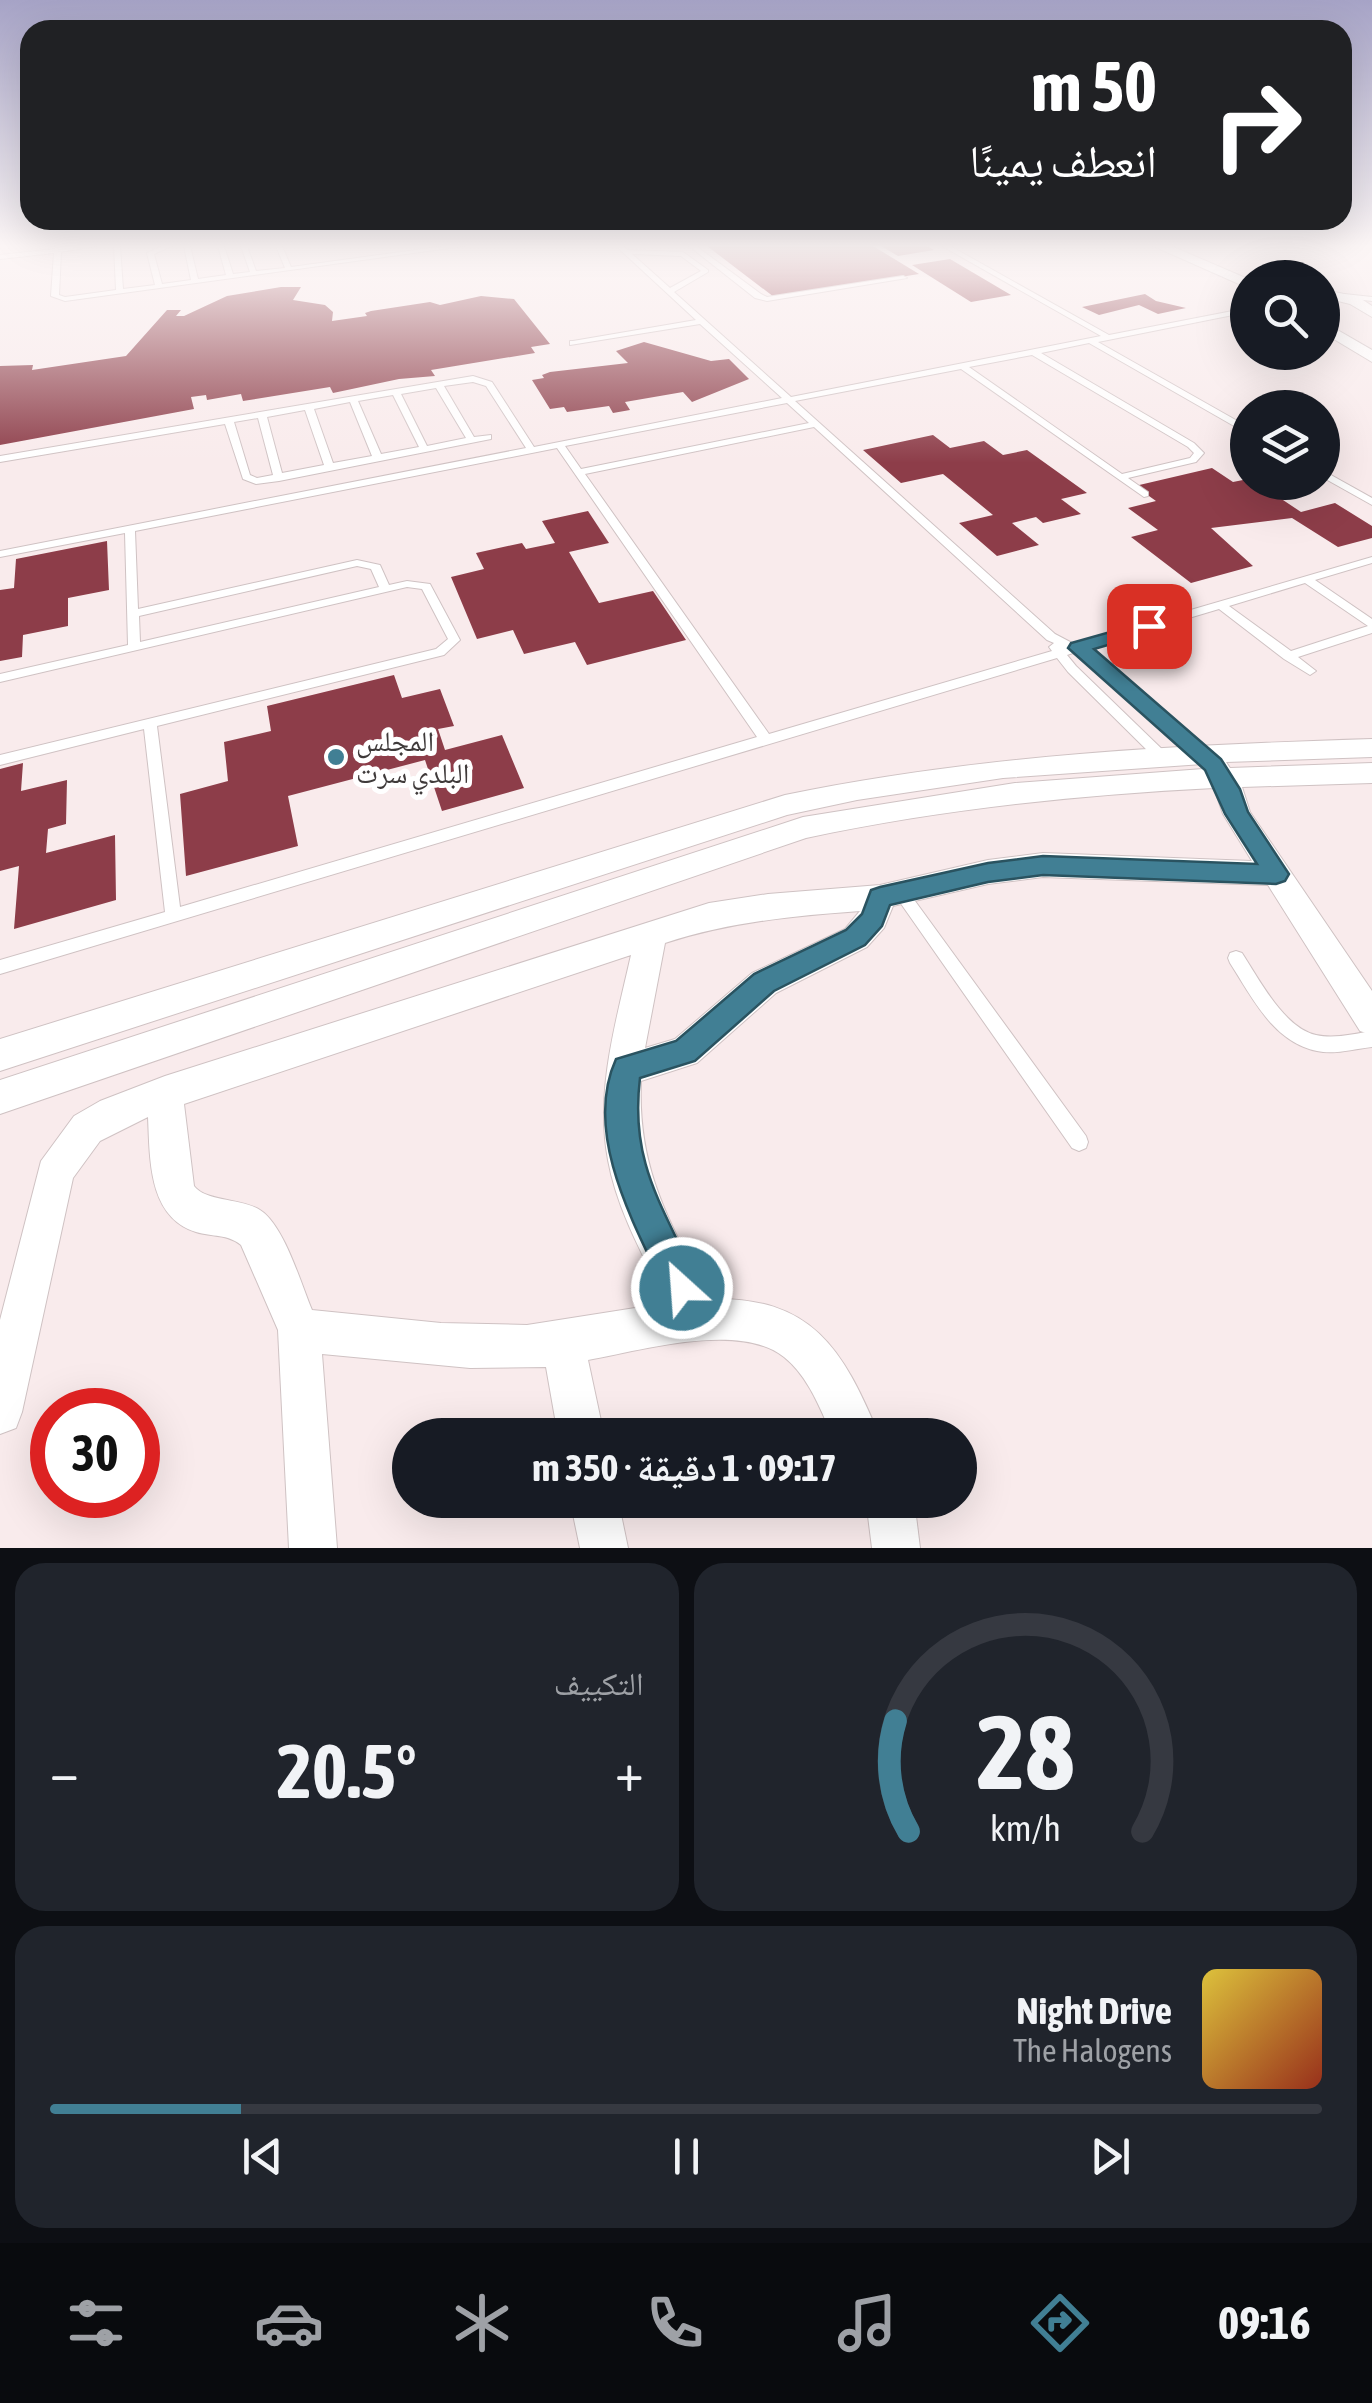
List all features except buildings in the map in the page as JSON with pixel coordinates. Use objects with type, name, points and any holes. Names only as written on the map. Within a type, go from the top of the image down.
[{"type":"street","points":[[1340,323],[1371,320]]},
{"type":"street","points":[[1340,336],[1372,356]]},
{"type":"street","points":[[0,1097],[804,828],[894,807],[978,795],[1186,780],[1213,765],[1372,748]]},
{"type":"street","points":[[1162,757],[1186,780],[1237,814]]},
{"type":"street","points":[[0,1055],[785,806],[878,784],[963,772],[1162,757],[1213,765],[1372,773]]},
{"type":"street","points":[[1213,765],[1237,814],[1372,1020]]},
{"type":"street","points":[[0,1412],[55,1174],[86,1125],[164,1093],[651,933],[738,910],[891,895],[988,872],[1043,865],[1276,874]]},
{"type":"street","points":[[627,1069],[684,1052],[764,983],[856,938],[891,895]]},
{"type":"street","points":[[651,933],[622,1108],[627,1164],[636,1192],[698,1319]]},
{"type":"street","points":[[164,1093],[175,1189],[183,1205],[196,1213],[237,1218],[250,1225],[260,1237],[299,1330],[313,1548]]},
{"type":"street","points":[[299,1330],[456,1347],[563,1345],[698,1319],[764,1326],[791,1336],[810,1352],[847,1418]]},
{"type":"street","points":[[563,1345],[578,1418]]},
{"type":"street","points":[[598,1518],[604,1548]]},
{"type":"street","points":[[894,1518],[896,1548]]},
{"type":"lane","points":[[700,318],[1051,637],[1078,648],[1136,694],[1213,765]]},
{"type":"lane","points":[[1074,318],[1106,336]]},
{"type":"lane","points":[[0,554],[1203,318]]},
{"type":"lane","points":[[573,343],[703,321]]},
{"type":"lane","points":[[1088,340],[1230,420]]},
{"type":"lane","points":[[1032,351],[1199,453],[1193,460],[1120,477]]},
{"type":"lane","points":[[960,365],[1144,494]]},
{"type":"lane","points":[[0,459],[469,380],[487,382],[532,450]]},
{"type":"lane","points":[[439,385],[471,440]]},
{"type":"lane","points":[[396,392],[424,449]]},
{"type":"lane","points":[[353,400],[378,458]]},
{"type":"lane","points":[[308,408],[330,468]]},
{"type":"lane","points":[[262,416],[279,478]]},
{"type":"lane","points":[[230,422],[246,477],[256,481],[488,437]]},
{"type":"lane","points":[[579,472],[816,424]]},
{"type":"lane","points":[[560,444],[766,740]]},
{"type":"lane","points":[[1340,484],[1372,502]]},
{"type":"lane","points":[[130,528],[134,647]]},
{"type":"lane","points":[[0,968],[1372,560]]},
{"type":"lane","points":[[133,614],[357,563],[376,567],[385,589]]},
{"type":"lane","points":[[1306,580],[1372,626]]},
{"type":"lane","points":[[0,678],[406,584],[426,586],[454,640],[451,646],[0,760]]},
{"type":"lane","points":[[1220,606],[1310,671]]},
{"type":"lane","points":[[1288,656],[1372,626]]},
{"type":"lane","points":[[1051,637],[1059,654],[1162,757]]},
{"type":"lane","points":[[1106,703],[1136,694]]},
{"type":"lane","points":[[150,723],[173,914]]},
{"type":"lane","points":[[891,895],[1079,1142]]},
{"type":"lane","points":[[1236,958],[1283,1024],[1298,1036],[1325,1044],[1372,1039]]},
{"type":"place","name":"المجلس البلدي سرت","points":[[336,757]]},
{"type":"route","points":[[682,1288],[636,1192],[627,1164],[622,1134],[627,1069],[684,1052],[764,983],[856,938],[873,919],[880,897],[988,872],[1043,865],[1276,874],[1237,814],[1229,789],[1213,765],[1098,661],[1078,648],[1149,626]]}]
